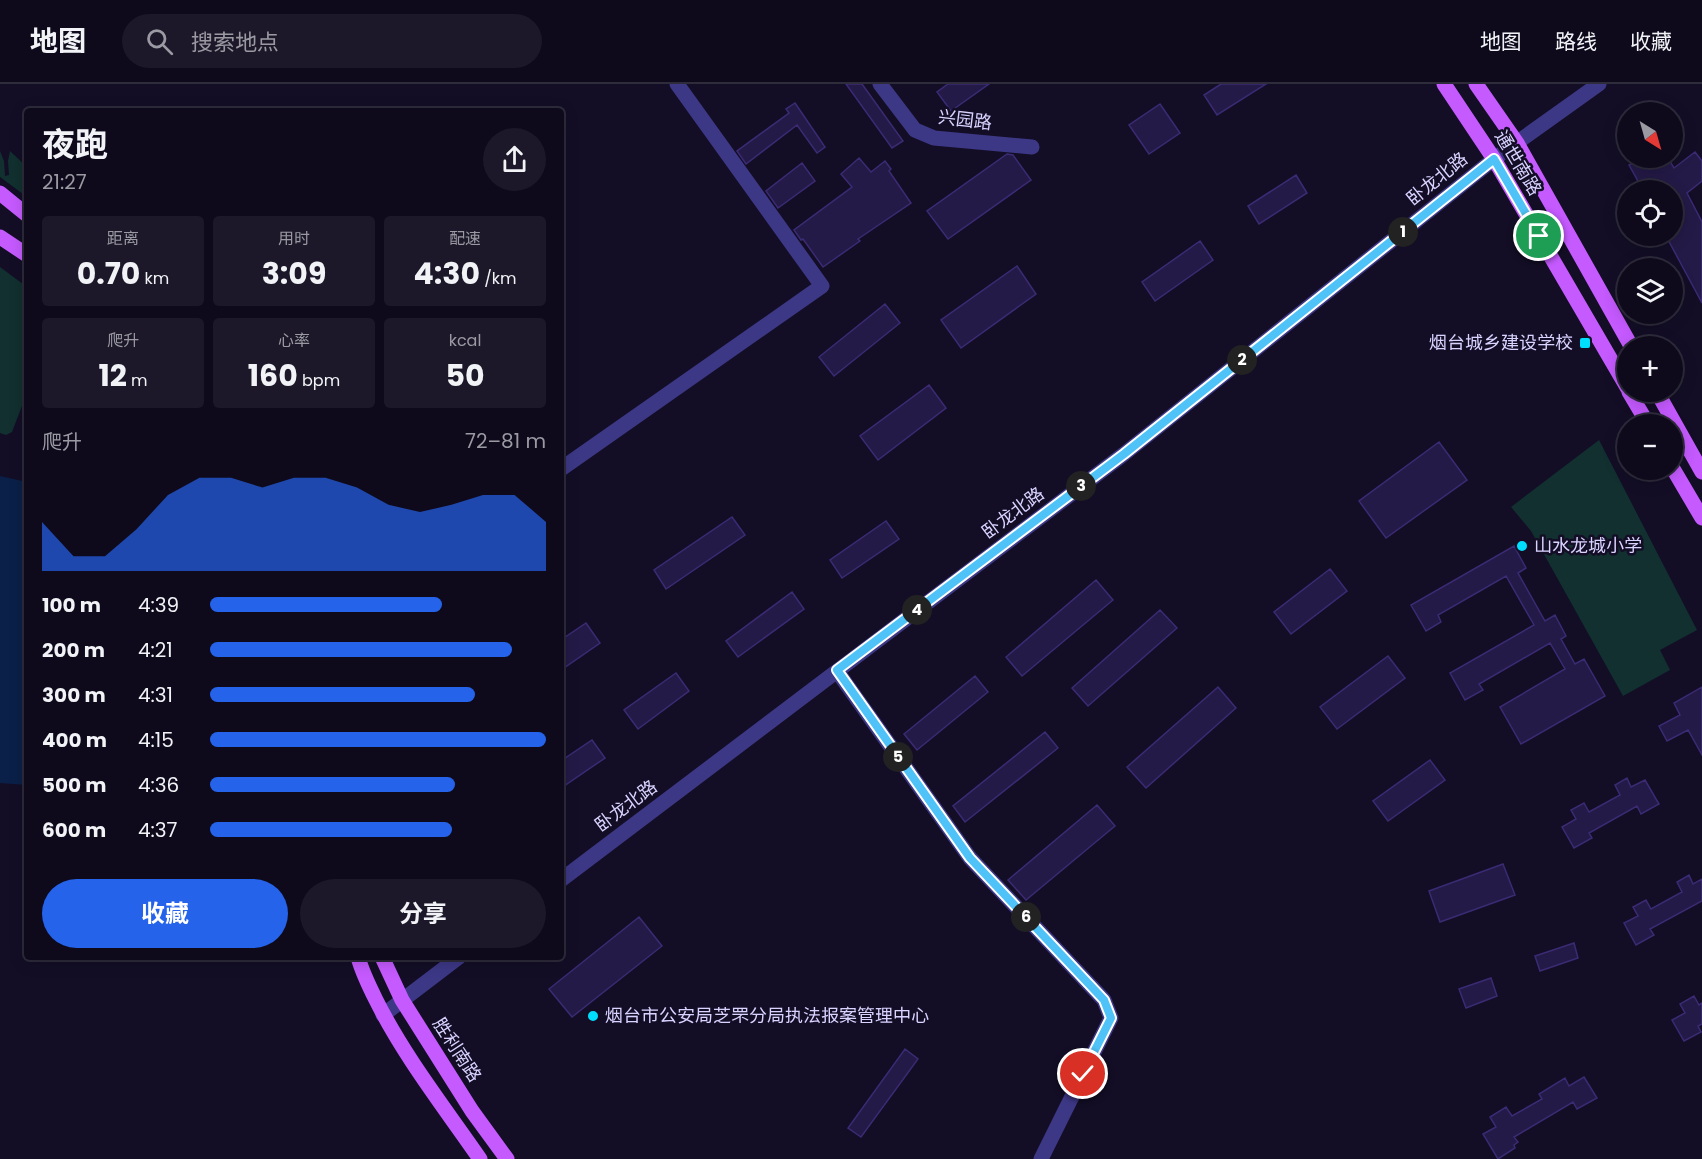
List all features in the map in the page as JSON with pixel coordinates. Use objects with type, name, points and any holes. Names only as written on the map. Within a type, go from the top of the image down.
[{"type":"main road","name":"通世南路","points":[[1444,84],[1494,159],[1617,371]]},
{"type":"main road","name":"通世南路","points":[[1476,84],[1517,143],[1625,336]]},
{"type":"main road","points":[[0,193],[24,212]]},
{"type":"main road","points":[[0,237],[24,253]]},
{"type":"main road","points":[[1663,402],[1702,472]]},
{"type":"main road","points":[[1680,480],[1702,518]]},
{"type":"main road","points":[[359,960],[383,1015],[410,1059],[480,1159]]},
{"type":"main road","name":"胜利南路","points":[[383,960],[402,1000],[472,1111],[507,1159]]},
{"type":"street","points":[[564,467],[822,286],[677,84]]},
{"type":"street","name":"兴园路","points":[[880,84],[915,130],[934,138],[1032,147]]},
{"type":"street","name":"卧龙北路","points":[[564,878],[1124,454],[1494,159],[1599,84]]},
{"type":"street","points":[[837,670],[970,858],[1104,1000],[1111,1018],[1041,1159]]},
{"type":"street","points":[[383,1015],[455,960]]},
{"type":"green space","points":[[0,151],[4,161],[5,176],[9,175],[10,151],[24,164],[24,195],[0,177]]},
{"type":"green space","points":[[0,267],[24,285],[24,401],[12,432],[6,435],[0,433]]},
{"type":"green space","points":[[1599,440],[1617,475],[1617,480],[1620,480],[1697,630],[1660,650],[1670,670],[1623,696],[1531,531],[1511,507]]},
{"type":"water","points":[[0,476],[24,481],[24,785],[0,783]]},
{"type":"building","points":[[846,84],[862,84],[903,141],[892,148]]},
{"type":"building","points":[[948,84],[989,84],[951,111],[937,92]]},
{"type":"building","points":[[1221,84],[1266,84],[1217,115],[1204,95]]},
{"type":"building","points":[[795,103],[825,147],[817,153],[797,125],[746,164],[737,151],[789,113],[786,109]]},
{"type":"building","points":[[1160,104],[1180,133],[1149,154],[1129,125]]},
{"type":"building","points":[[1695,152],[1702,161],[1702,181],[1687,193],[1702,222],[1702,303],[1683,268],[1683,258],[1678,258],[1671,246],[1683,246],[1683,180],[1637,180],[1631,168],[1683,168],[1683,161]]},
{"type":"building","points":[[1007,154],[1013,155],[1031,180],[948,239],[927,211]]},
{"type":"building","points":[[859,158],[871,172],[885,161],[891,169],[889,171],[911,203],[858,239],[860,241],[823,267],[794,230],[852,187],[841,174]]},
{"type":"building","points":[[802,163],[815,181],[778,208],[766,191]]},
{"type":"building","points":[[1296,175],[1307,193],[1259,224],[1248,206]]},
{"type":"building","points":[[1200,241],[1213,260],[1155,301],[1142,282]]},
{"type":"building","points":[[1017,266],[1036,294],[961,348],[941,320]]},
{"type":"building","points":[[885,304],[900,323],[834,376],[819,357]]},
{"type":"building","points":[[929,385],[946,408],[878,460],[860,436]]},
{"type":"building","points":[[1439,442],[1467,480],[1386,538],[1359,501]]},
{"type":"building","points":[[732,517],[745,535],[666,589],[654,570]]},
{"type":"building","points":[[886,521],[899,539],[842,578],[830,560]]},
{"type":"building","points":[[1514,546],[1526,568],[1518,573],[1545,621],[1555,615],[1566,636],[1561,639],[1575,664],[1584,659],[1605,696],[1521,744],[1500,707],[1565,669],[1550,643],[1479,684],[1483,690],[1465,700],[1450,673],[1534,625],[1506,576],[1438,615],[1441,622],[1426,631],[1411,605]]},
{"type":"building","points":[[1330,569],[1347,591],[1291,634],[1274,612]]},
{"type":"building","points":[[1096,580],[1113,600],[1022,676],[1006,657]]},
{"type":"building","points":[[792,592],[804,609],[738,657],[726,641]]},
{"type":"building","points":[[1160,610],[1177,628],[1088,706],[1072,688]]},
{"type":"building","points":[[586,623],[600,643],[564,668],[564,638]]},
{"type":"building","points":[[1388,656],[1405,678],[1337,729],[1320,707]]},
{"type":"building","points":[[676,673],[689,691],[638,729],[624,710]]},
{"type":"building","points":[[975,676],[988,692],[917,750],[904,734]]},
{"type":"building","points":[[1218,687],[1236,708],[1146,788],[1127,767]]},
{"type":"building","points":[[1702,687],[1702,755],[1688,730],[1667,741],[1659,726],[1680,715],[1674,703]]},
{"type":"building","points":[[1045,732],[1058,748],[965,822],[953,806]]},
{"type":"building","points":[[592,740],[605,758],[564,786],[564,759]]},
{"type":"building","points":[[1430,760],[1445,780],[1388,821],[1373,801]]},
{"type":"building","points":[[1627,778],[1631,787],[1645,780],[1659,804],[1641,814],[1637,806],[1589,833],[1592,838],[1574,848],[1562,827],[1576,819],[1571,810],[1584,803],[1589,812],[1620,795],[1615,785]]},
{"type":"building","points":[[1097,805],[1115,826],[1026,900],[1008,880]]},
{"type":"building","points":[[1503,864],[1515,895],[1440,922],[1429,891]]},
{"type":"building","points":[[1689,875],[1693,884],[1702,879],[1702,901],[1650,929],[1654,935],[1636,945],[1624,923],[1638,916],[1633,907],[1646,900],[1651,909],[1682,892],[1677,882]]},
{"type":"building","points":[[639,917],[662,946],[572,1017],[549,989]]},
{"type":"building","points":[[1574,943],[1578,958],[1540,971],[1535,956]]},
{"type":"building","points":[[1491,978],[1497,996],[1466,1008],[1459,989]]},
{"type":"building","points":[[1694,996],[1699,1005],[1702,1003],[1702,1024],[1698,1026],[1701,1032],[1684,1041],[1672,1020],[1685,1013],[1680,1004]]},
{"type":"building","points":[[905,1049],[918,1059],[861,1137],[848,1128]]},
{"type":"building","points":[[1584,1077],[1597,1098],[1577,1109],[1573,1102],[1514,1137],[1518,1142],[1514,1145],[1515,1148],[1498,1159],[1483,1134],[1496,1127],[1490,1117],[1506,1107],[1512,1116],[1542,1099],[1539,1094],[1565,1078],[1569,1086]]},
{"type":"place","name":"烟台城乡建设学校","points":[[1585,343]]},
{"type":"place","name":"山水龙城小学","points":[[1522,546]]},
{"type":"place","name":"烟台市公安局芝罘分局执法报案管理中心","points":[[593,1016]]},
{"type":"route","points":[[1083,1074],[1111,1018],[1104,1000],[970,858],[837,670],[1124,454],[1494,159],[1539,236]]}]
